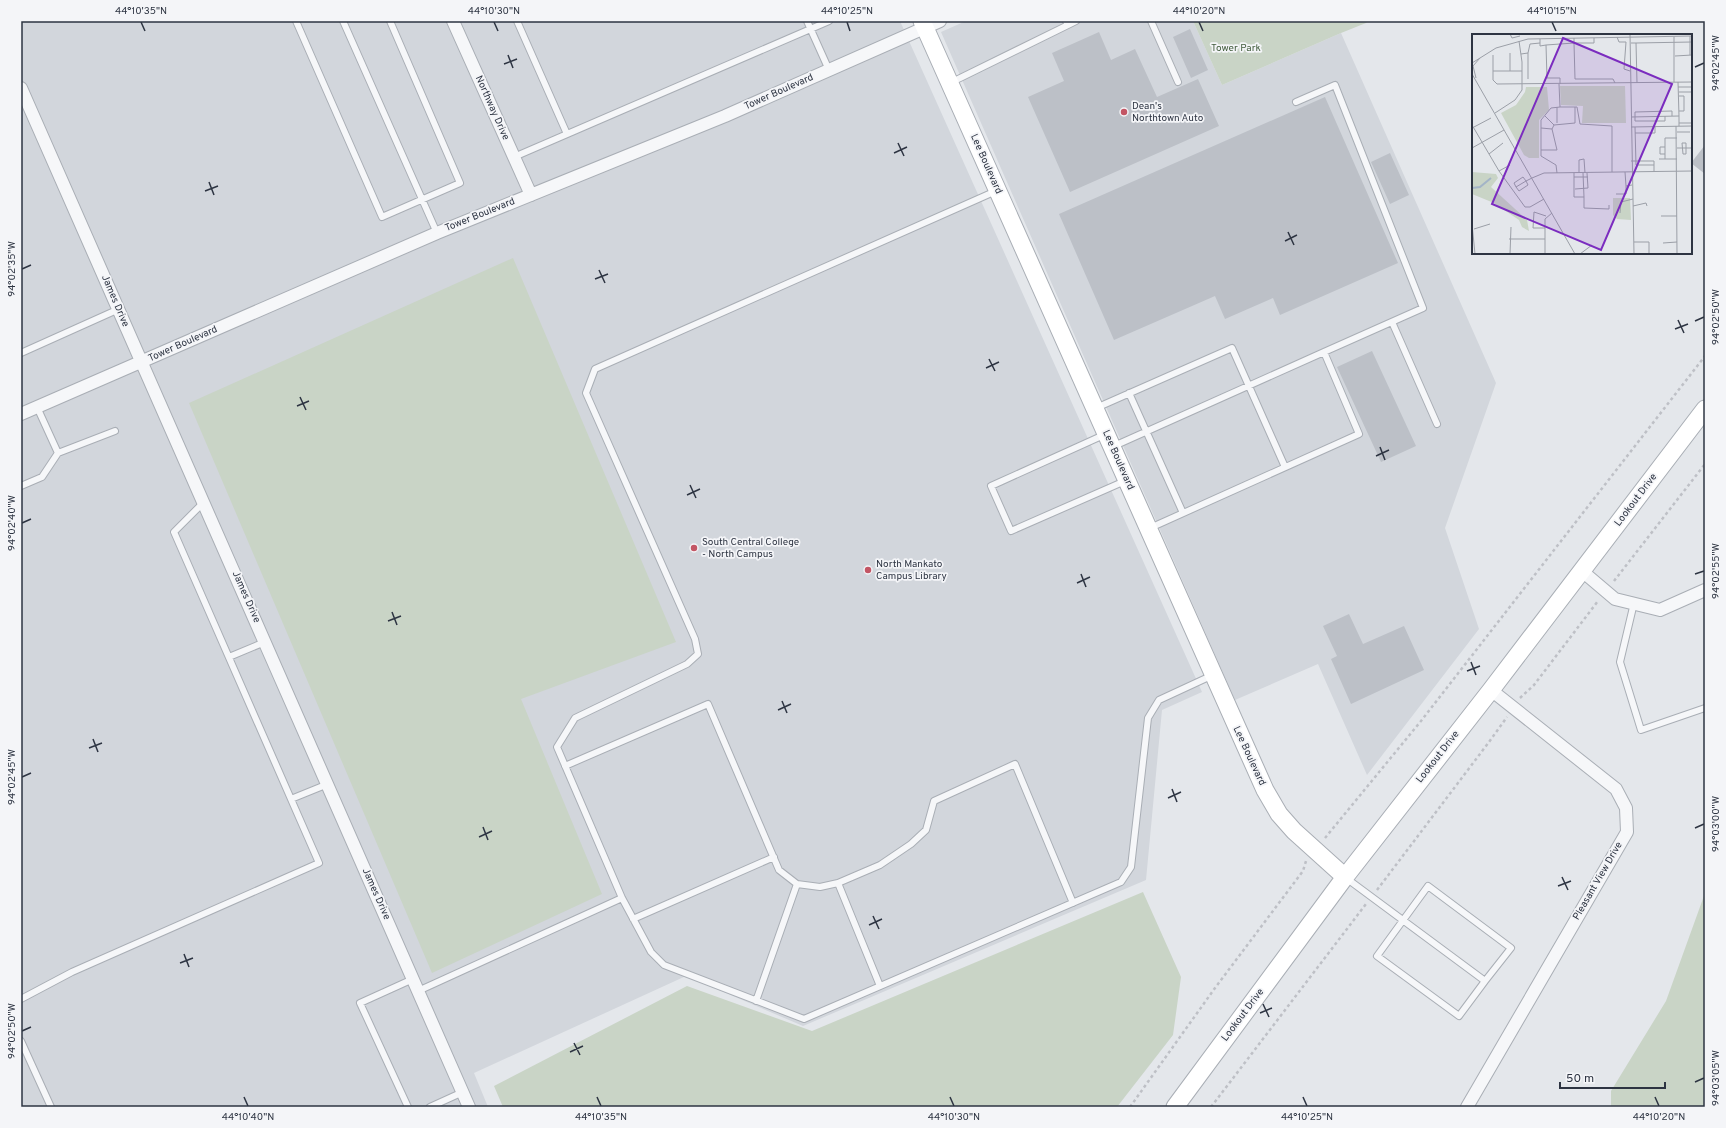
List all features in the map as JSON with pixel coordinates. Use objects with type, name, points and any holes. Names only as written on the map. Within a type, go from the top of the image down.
[{"type":"street","name":"Northway Drive","points":[[453,21],[531,195]]},
{"type":"street","name":"Lee Boulevard","points":[[929,23],[950,83],[1265,790],[1279,814],[1314,850],[1345,877]]},
{"type":"street","name":"Tower Boulevard","points":[[21,414],[437,233],[725,116],[829,70],[929,23]]},
{"type":"street","name":"James Drive","points":[[21,88],[469,1107]]},
{"type":"street","name":"Lookout Drive","points":[[1175,1107],[1345,877],[1491,690],[1705,409]]},
{"type":"street","points":[[1582,571],[1616,599],[1660,610],[1705,590]]},
{"type":"street","name":"Pleasant View Drive","points":[[1467,1107],[1626,832],[1626,808],[1616,789],[1491,690]]},
{"type":"lane","points":[[296,21],[382,217],[460,183],[390,21]]},
{"type":"lane","points":[[343,21],[437,233]]},
{"type":"lane","points":[[517,21],[567,134]]},
{"type":"lane","points":[[807,21],[829,70]]},
{"type":"lane","points":[[514,157],[829,21]]},
{"type":"lane","points":[[950,83],[1067,23],[1076,21]]},
{"type":"lane","points":[[1151,21],[1178,82]]},
{"type":"lane","points":[[1127,481],[1012,531],[991,486],[1109,440],[1146,432],[1423,308],[1335,85],[1296,102]]},
{"type":"lane","points":[[998,190],[595,369],[586,393],[695,639],[698,654],[688,664],[575,718],[557,747],[622,898],[651,952],[664,966],[804,1019],[1121,882],[1131,867],[1148,718],[1159,700],[1213,675]]},
{"type":"lane","points":[[21,353],[119,309]]},
{"type":"lane","points":[[1392,322],[1438,424]]},
{"type":"lane","points":[[1095,409],[1232,348],[1285,467]]},
{"type":"lane","points":[[1148,528],[1359,434],[1324,352]]},
{"type":"lane","points":[[1129,393],[1183,513]]},
{"type":"lane","points":[[38,407],[58,453]]},
{"type":"lane","points":[[21,486],[42,477],[58,453],[114,431]]},
{"type":"lane","points":[[21,999],[72,972],[319,863],[174,532],[204,502]]},
{"type":"lane","points":[[1634,603],[1620,662],[1641,730],[1705,708]]},
{"type":"lane","points":[[229,657],[265,642]]},
{"type":"lane","points":[[565,766],[708,704],[779,870],[797,884],[820,887],[838,883],[880,865],[911,844],[926,830],[934,801],[1015,764],[1073,903]]},
{"type":"lane","points":[[291,799],[328,784]]},
{"type":"lane","points":[[633,919],[774,856]]},
{"type":"lane","points":[[1345,877],[1485,981]]},
{"type":"lane","points":[[838,883],[880,986]]},
{"type":"lane","points":[[756,1001],[797,884]]},
{"type":"lane","points":[[1428,886],[1512,948],[1485,981],[1459,1016],[1377,956],[1428,886]]},
{"type":"lane","points":[[418,991],[622,898]]},
{"type":"lane","points":[[408,1107],[360,1003],[413,979]]},
{"type":"lane","points":[[21,1041],[51,1107]]},
{"type":"lane","points":[[430,1107],[463,1092]]},
{"type":"path","points":[[1130,1107],[1215,988],[1303,871],[1305,862],[1314,850],[1335,827],[1421,721],[1705,356]]},
{"type":"path","points":[[1211,1107],[1372,897],[1489,742],[1522,695],[1534,685],[1705,464]]},
{"type":"shaded area","name":"South Central College - North Campus","points":[[21,21],[900,21],[1202,692],[1162,710],[1146,880],[803,1026],[686,976],[474,1073],[488,1107],[21,1107]]},
{"type":"shaded area","points":[[966,21],[1193,21],[1222,85],[1341,33],[1496,383],[1445,528],[1479,629],[1367,775],[1318,664],[1235,700],[941,32]]},
{"type":"green space","name":"Tower Park","points":[[1193,21],[1368,21],[1222,85]]},
{"type":"green space","points":[[513,258],[676,642],[521,699],[602,894],[432,973],[189,403]]},
{"type":"green space","points":[[1143,892],[1181,977],[1173,1035],[1117,1107],[503,1107],[494,1086],[687,986],[812,1031]]},
{"type":"green space","points":[[1705,893],[1705,1107],[1611,1107],[1611,1091],[1666,1001]]},
{"type":"building","points":[[1190,29],[1208,70],[1191,78],[1173,37]]},
{"type":"building","name":"Dean's Northtown Auto","points":[[1099,32],[1111,60],[1135,49],[1157,97],[1198,79],[1219,126],[1070,192],[1028,97],[1064,81],[1052,53]]},
{"type":"building","points":[[1325,97],[1398,263],[1280,315],[1273,298],[1225,319],[1215,296],[1114,340],[1059,214]]},
{"type":"building","points":[[1705,145],[1705,174],[1692,164]]},
{"type":"building","points":[[1390,153],[1409,195],[1390,204],[1371,162]]},
{"type":"building","points":[[1372,351],[1416,446],[1381,462],[1337,367]]},
{"type":"building","points":[[1349,614],[1363,644],[1404,626],[1424,670],[1351,704],[1331,659],[1337,656],[1323,626]]},
{"type":"place","name":"Dean's Northtown Auto","points":[[1124,112]]},
{"type":"place","name":"South Central College - North Campus","points":[[694,548]]},
{"type":"place","name":"North Mankato Campus Library","points":[[868,570]]}]
